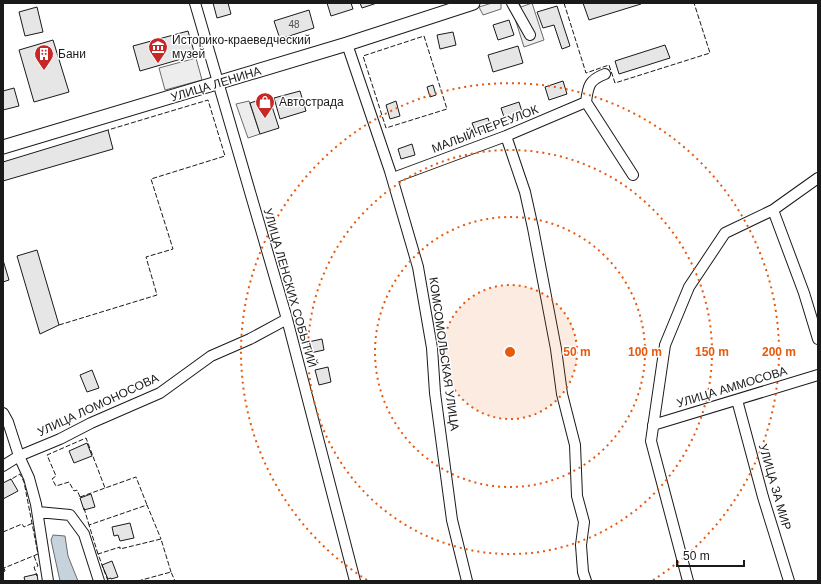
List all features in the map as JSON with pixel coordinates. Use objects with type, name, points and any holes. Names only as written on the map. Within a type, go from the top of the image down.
[{"type":"main road","name":"УЛИЦА ЛЕНИНА","points":[[3,147],[217,84],[473,3]]},
{"type":"street","name":"УЛИЦА ЛЕНСКИХ СОБЫТИЙ","points":[[195,3],[217,84],[287,319],[355,581]]},
{"type":"street","points":[[512,3],[530,35]]},
{"type":"street","name":"КОМСОМОЛЬСКАЯ УЛИЦА","points":[[347,44],[393,178],[418,266],[432,348],[435,393],[452,520],[467,581]]},
{"type":"street","points":[[605,74],[597,77],[589,85],[586,102],[633,175]]},
{"type":"street","name":"МАЛЫЙ ПЕРЕУЛОК","points":[[393,178],[506,136],[586,102]]},
{"type":"street","points":[[506,136],[529,206],[556,349],[562,394],[574,445],[577,496],[584,522],[582,545],[583,572],[586,581]]},
{"type":"street","points":[[688,581],[651,441],[665,345],[689,287],[725,233],[773,210],[818,178]]},
{"type":"street","points":[[773,210],[804,293],[818,339]]},
{"type":"street","name":"УЛИЦА ЛОМОНОСОВА","points":[[3,466],[19,456],[60,439],[91,423],[160,393],[211,356],[250,339],[287,319]]},
{"type":"street","name":"УЛИЦА АММОСОВА","points":[[653,425],[818,375]]},
{"type":"street","name":"УЛИЦА ЗА МИР","points":[[737,400],[763,497],[789,581]]},
{"type":"street","points":[[3,413],[8,422],[19,456],[30,478],[38,512],[48,581]]},
{"type":"street","points":[[38,512],[70,515],[84,534],[98,581]]},
{"type":"shaded area","points":[[492,3],[501,3],[501,9],[483,15],[479,7]]},
{"type":"shaded area","points":[[510,3],[519,3],[521,7],[532,3],[544,40],[524,47]]},
{"type":"shaded area","points":[[196,58],[202,80],[165,90],[159,68]]},
{"type":"shaded area","points":[[249,101],[260,134],[248,138],[236,104]]},
{"type":"shaded area","points":[[53,535],[65,536],[68,556],[78,581],[60,581],[51,540]]},
{"type":"building","points":[[213,3],[228,3],[231,14],[217,18]]},
{"type":"building","points":[[327,3],[351,3],[353,9],[331,16]]},
{"type":"building","points":[[360,3],[377,3],[362,8]]},
{"type":"building","points":[[583,3],[641,3],[641,4],[589,20]]},
{"type":"building","points":[[557,6],[570,46],[562,49],[554,25],[543,28],[537,12]]},
{"type":"building","points":[[37,7],[43,32],[25,36],[19,12]]},
{"type":"building","points":[[309,10],[314,28],[280,39],[274,21]]},
{"type":"building","points":[[509,20],[514,35],[498,40],[493,25]]},
{"type":"building","points":[[188,31],[195,55],[140,71],[133,46]]},
{"type":"building","points":[[453,32],[456,45],[440,49],[437,35]]},
{"type":"building","name":"Бани","points":[[53,40],[69,92],[34,102],[19,50]]},
{"type":"building","points":[[665,45],[670,58],[619,74],[615,61]]},
{"type":"building","points":[[518,46],[523,63],[493,72],[488,55]]},
{"type":"building","points":[[563,81],[567,94],[549,100],[545,87]]},
{"type":"building","points":[[433,85],[436,95],[430,97],[427,87]]},
{"type":"building","points":[[14,88],[19,106],[3,110],[3,91]]},
{"type":"building","points":[[300,91],[306,111],[280,119],[274,98]]},
{"type":"building","name":"Автострада","points":[[269,97],[279,128],[260,134],[250,103]]},
{"type":"building","points":[[396,101],[400,116],[390,119],[386,105]]},
{"type":"building","points":[[519,102],[523,115],[505,120],[501,108]]},
{"type":"building","points":[[488,118],[491,128],[476,133],[472,123]]},
{"type":"building","points":[[108,130],[113,149],[3,181],[3,162]]},
{"type":"building","points":[[412,144],[415,155],[401,159],[398,149]]},
{"type":"building","points":[[37,250],[59,325],[40,334],[17,256]]},
{"type":"building","points":[[3,260],[9,280],[3,282]]},
{"type":"building","points":[[322,339],[324,350],[310,353],[308,342]]},
{"type":"building","points":[[328,367],[331,382],[319,385],[315,370]]},
{"type":"building","points":[[92,370],[99,388],[87,392],[80,375]]},
{"type":"building","points":[[87,443],[92,456],[74,463],[69,451]]},
{"type":"building","points":[[11,479],[18,491],[3,499],[3,483]]},
{"type":"building","points":[[91,494],[95,507],[84,510],[80,498]]},
{"type":"building","points":[[130,523],[134,538],[120,541],[118,535],[114,536],[112,527]]},
{"type":"building","points":[[112,561],[118,577],[108,579],[102,565]]},
{"type":"building","points":[[37,574],[38,581],[25,581],[24,577]]},
{"type":"fence","points":[[564,3],[586,73],[609,65],[615,83],[710,53],[694,3]]},
{"type":"fence","points":[[424,36],[447,109],[386,128],[363,56],[424,36]]},
{"type":"fence","points":[[59,325],[157,295],[146,257],[173,249],[151,179],[225,156],[208,100],[108,130]]},
{"type":"fence","points":[[80,497],[77,490],[74,491],[69,482],[56,486],[52,479],[56,476],[47,455],[86,438],[105,488]]},
{"type":"fence","points":[[3,565],[4,568],[38,554],[24,482],[20,474],[10,480]]},
{"type":"fence","points":[[80,497],[136,477],[147,505]]},
{"type":"fence","points":[[98,554],[89,525],[147,505],[161,539]]},
{"type":"fence","points":[[84,508],[89,525]]},
{"type":"fence","points":[[3,532],[22,524],[24,527],[33,523]]},
{"type":"fence","points":[[108,581],[98,554],[120,547],[120,549],[161,539],[171,572]]},
{"type":"fence","points":[[34,556],[38,566],[34,567],[37,576]]},
{"type":"fence","points":[[3,572],[5,571],[4,568]]},
{"type":"fence","points":[[138,581],[171,572],[175,581]]},
{"type":"place","name":"Историко-краеведческий музей","points":[[158,64]]},
{"type":"place","name":"Бани","points":[[44,71]]},
{"type":"place","name":"Автострада","points":[[265,119]]}]
